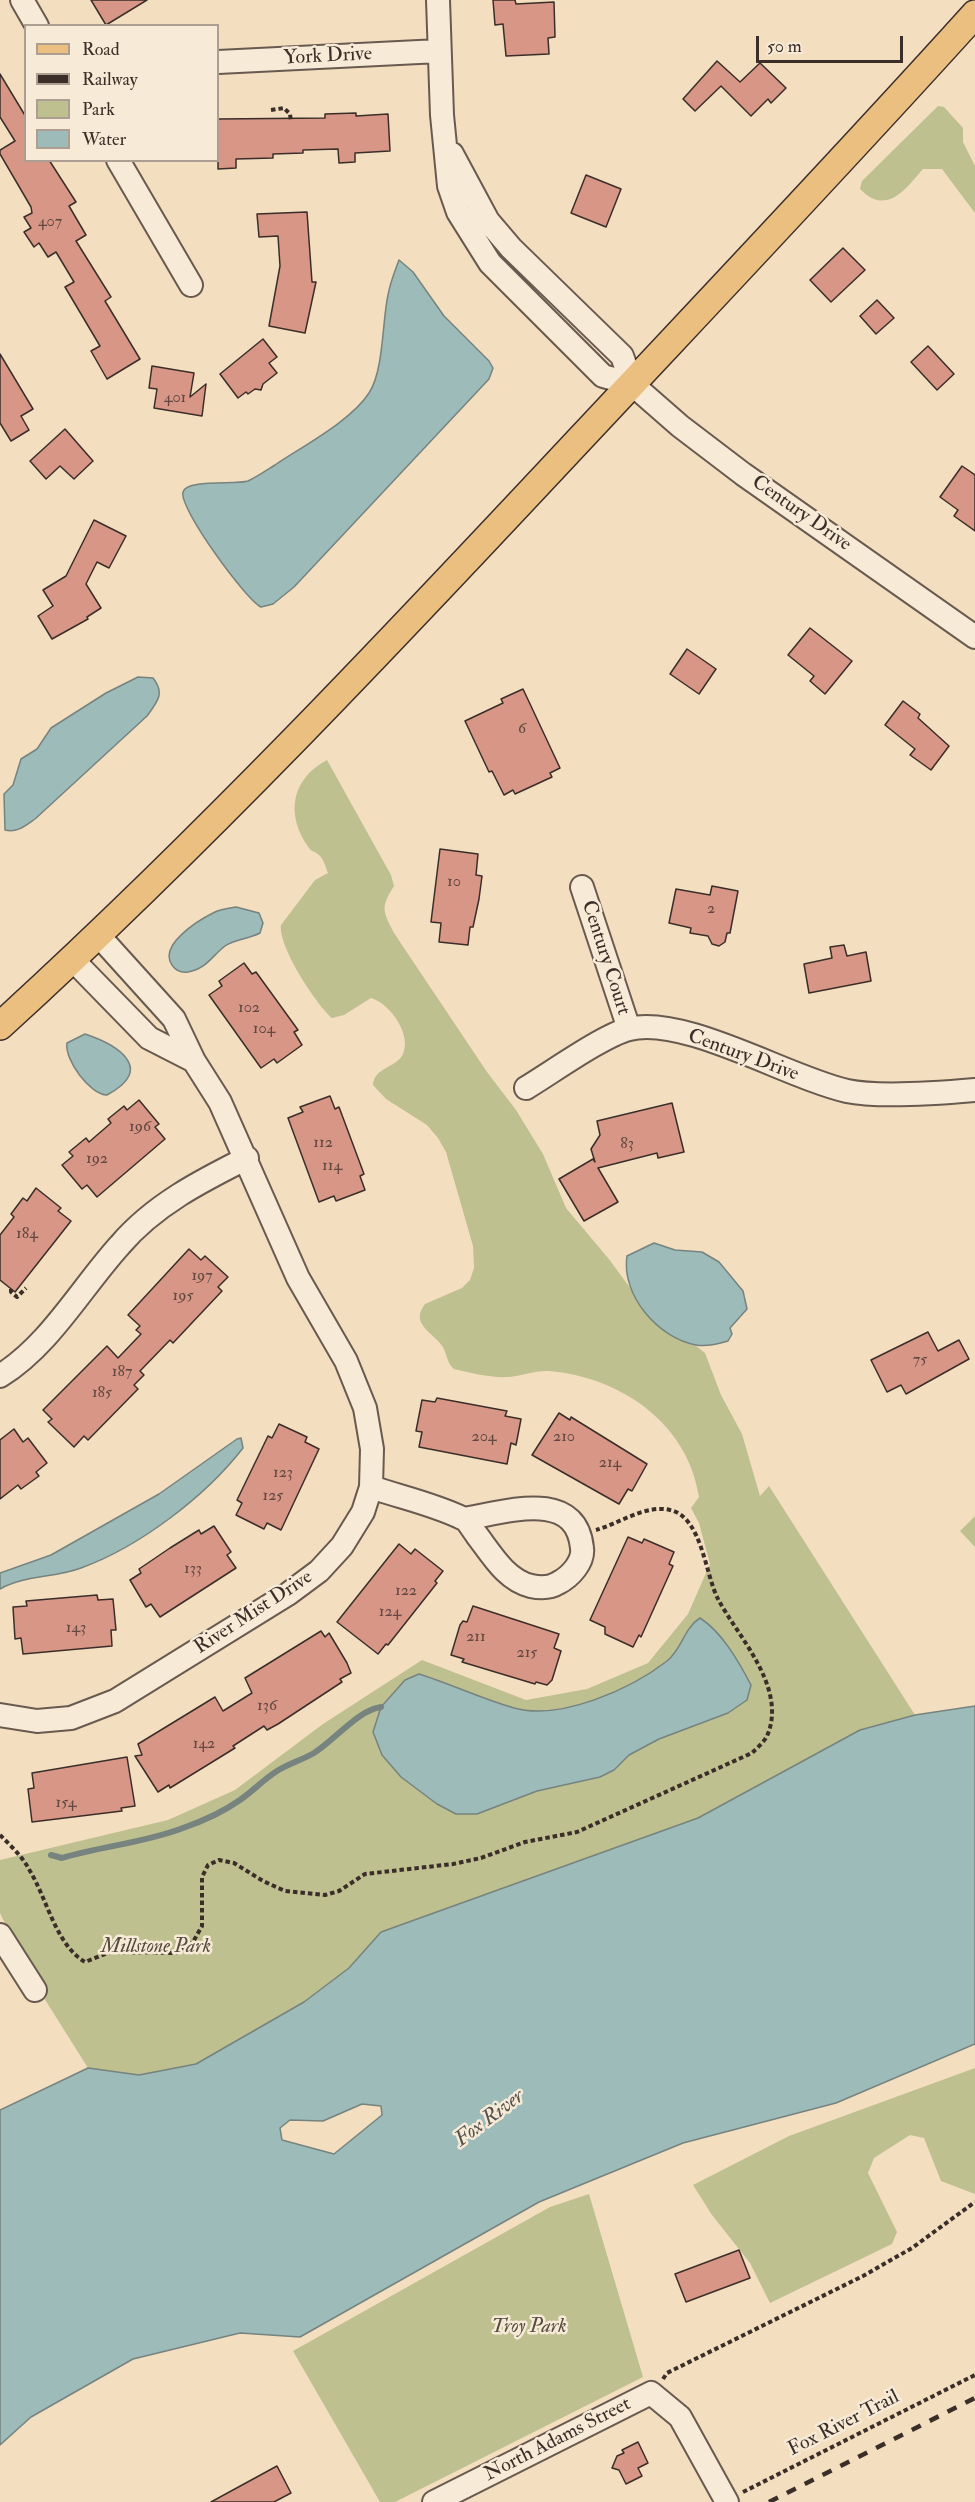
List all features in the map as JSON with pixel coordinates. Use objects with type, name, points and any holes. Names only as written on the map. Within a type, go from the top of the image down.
[{"type":"main road","points":[[0,1026],[99,936],[445,583],[975,14]]},
{"type":"street","points":[[22,0],[36,24]]},
{"type":"street","name":"Century Drive","points":[[438,0],[439,51],[449,186],[458,213],[490,263],[603,376],[632,384],[680,426],[743,474],[975,637]]},
{"type":"street","name":"York Drive","points":[[219,62],[439,51]]},
{"type":"street","points":[[119,162],[191,285]]},
{"type":"street","name":"Century Court","points":[[582,887],[629,1029]]},
{"type":"street","name":"River Mist Drive","points":[[0,1715],[37,1721],[71,1718],[115,1701],[288,1594],[320,1571],[342,1546],[363,1512],[371,1487],[372,1449],[365,1408],[346,1361],[298,1278],[247,1158],[220,1102],[194,1061],[174,1019],[99,936]]},
{"type":"street","points":[[73,960],[149,1038],[194,1061]]},
{"type":"street","name":"Century Drive","points":[[526,1088],[629,1029],[657,1027],[721,1044],[801,1078],[849,1091],[932,1093],[975,1090]]},
{"type":"street","points":[[0,1376],[47,1335],[121,1243],[159,1208],[247,1158]]},
{"type":"street","points":[[371,1487],[464,1519],[537,1507],[558,1511],[571,1521],[581,1535],[583,1553],[573,1572],[556,1585],[540,1588],[520,1583],[504,1571],[464,1519]]},
{"type":"street","points":[[3,1947],[35,1990]]},
{"type":"street","points":[[651,2393],[680,2417],[727,2501]]},
{"type":"street","name":"North Adams Street","points":[[434,2502],[651,2393]]},
{"type":"path","points":[[271,110],[284,108],[290,114],[291,122]]},
{"type":"path","points":[[11,1289],[10,1292],[17,1296],[26,1288]]},
{"type":"path","points":[[0,1835],[29,1869],[57,1927],[77,1958],[85,1962],[110,1952],[176,1953],[193,1942],[202,1926],[202,1877],[208,1865],[219,1860],[234,1863],[263,1881],[285,1891],[325,1895],[339,1891],[366,1874],[453,1864],[481,1858],[525,1842],[577,1832],[752,1753],[766,1738],[771,1724],[771,1706],[766,1682],[749,1646],[719,1600],[698,1536],[685,1518],[671,1510],[656,1509],[581,1535]]},
{"type":"path","points":[[651,2393],[668,2373],[863,2276],[912,2247],[975,2202]]},
{"type":"path","name":"Fox River Trail","points":[[727,2501],[975,2375]]},
{"type":"green space","points":[[938,106],[944,107],[963,128],[963,142],[975,166],[975,213],[942,169],[923,169],[902,192],[887,200],[869,197],[860,189],[862,181]]},
{"type":"green space","name":"Millstone Park","points":[[327,760],[391,875],[394,886],[385,905],[385,914],[394,933],[487,1072],[516,1110],[543,1154],[566,1208],[608,1258],[657,1324],[666,1332],[695,1345],[705,1353],[721,1395],[742,1434],[760,1496],[769,1486],[915,1715],[860,1730],[698,1818],[381,1932],[349,1968],[304,2002],[196,2064],[139,2075],[88,2068],[32,1979],[0,1913],[0,1860],[168,1820],[235,1790],[323,1724],[422,1660],[526,1700],[587,1689],[648,1663],[688,1614],[710,1564],[699,1523],[691,1508],[699,1497],[692,1471],[681,1447],[665,1426],[646,1408],[625,1394],[575,1375],[544,1371],[501,1377],[454,1369],[448,1362],[443,1347],[421,1323],[421,1311],[425,1304],[462,1288],[470,1280],[474,1268],[473,1246],[446,1152],[427,1125],[386,1099],[373,1085],[378,1074],[398,1061],[404,1051],[404,1035],[391,1012],[371,998],[344,1015],[332,1018],[316,1000],[299,974],[285,946],[282,934],[281,925],[315,880],[328,873],[319,855],[309,848],[301,836],[295,811],[299,787],[315,768]]},
{"type":"green space","points":[[975,1516],[975,1547],[960,1531]]},
{"type":"green space","points":[[975,2068],[975,2194],[941,2181],[924,2138],[910,2135],[874,2158],[868,2173],[897,2232],[892,2244],[770,2303],[750,2263],[712,2215],[693,2185],[789,2136]]},
{"type":"green space","name":"Troy Park","points":[[589,2194],[643,2377],[395,2502],[380,2502],[293,2351],[550,2207]]},
{"type":"water","points":[[399,260],[413,272],[444,316],[489,361],[493,368],[489,379],[294,587],[273,604],[261,607],[253,601],[214,552],[191,515],[184,501],[183,492],[193,485],[248,481],[326,432],[361,403],[369,393],[377,372],[388,295]]},
{"type":"water","points":[[138,677],[153,678],[159,688],[159,697],[147,716],[35,819],[17,830],[5,830],[4,794],[13,785],[21,759],[37,749],[51,728],[106,693]]},
{"type":"water","points":[[236,907],[259,913],[263,923],[260,933],[229,944],[204,965],[194,970],[183,972],[175,969],[169,957],[171,949],[182,934],[216,912]]},
{"type":"water","points":[[85,1034],[119,1051],[127,1059],[130,1067],[129,1076],[107,1095],[86,1083],[74,1066],[67,1050],[67,1043]]},
{"type":"water","points":[[654,1243],[675,1250],[702,1252],[719,1262],[743,1291],[747,1309],[730,1328],[732,1334],[728,1341],[704,1346],[682,1341],[668,1334],[645,1312],[630,1285],[627,1256]]},
{"type":"water","points":[[241,1438],[243,1448],[228,1466],[190,1502],[148,1534],[103,1559],[81,1568],[19,1581],[0,1589],[0,1573],[51,1555],[159,1494]]},
{"type":"water","points":[[700,1618],[723,1639],[741,1667],[751,1685],[747,1700],[728,1713],[659,1739],[629,1755],[614,1770],[600,1777],[537,1791],[477,1814],[456,1814],[437,1804],[401,1777],[382,1755],[373,1732],[381,1707],[405,1680],[419,1674],[514,1708],[532,1711],[552,1710],[594,1700],[634,1682],[667,1661],[676,1651],[690,1627]]},
{"type":"water","name":"Fox River","points":[[975,1706],[975,2044],[836,2103],[683,2143],[539,2202],[300,2337],[240,2333],[133,2359],[31,2417],[0,2445],[0,2110],[88,2068],[139,2075],[196,2064],[304,2002],[349,1968],[381,1932],[698,1818],[860,1730],[915,1715]],"holes":[[[362,2104],[381,2106],[382,2115],[334,2154],[282,2140],[280,2128],[290,2120],[323,2121]]]},
{"type":"building","points":[[91,0],[147,0],[108,24],[105,24]]},
{"type":"building","points":[[493,0],[515,0],[516,4],[554,2],[555,37],[548,38],[549,54],[506,56],[503,24],[495,25]]},
{"type":"building","points":[[717,61],[740,82],[760,63],[786,88],[771,103],[768,99],[751,116],[721,86],[695,111],[683,99]]},
{"type":"building","points":[[0,74],[24,114],[24,162],[50,162],[76,202],[69,206],[86,235],[76,241],[111,297],[105,301],[140,359],[107,379],[91,351],[100,346],[65,287],[74,282],[56,252],[48,257],[39,243],[34,247],[24,232],[31,228],[24,217],[32,213],[31,207],[0,154],[0,150],[15,141],[0,117]]},
{"type":"building","points":[[356,113],[356,116],[388,114],[390,151],[355,153],[355,162],[339,163],[338,149],[303,150],[303,153],[273,154],[273,158],[236,159],[236,168],[218,169],[219,119],[325,118],[325,114]]},
{"type":"building","points":[[586,175],[621,189],[606,227],[571,213]]},
{"type":"building","points":[[307,212],[312,282],[316,282],[305,333],[269,326],[280,266],[278,236],[259,237],[257,214]]},
{"type":"building","points":[[843,248],[865,270],[831,302],[810,280]]},
{"type":"building","points":[[877,300],[894,318],[876,334],[860,316]]},
{"type":"building","points":[[263,339],[277,357],[269,363],[277,373],[263,384],[261,390],[255,389],[248,394],[246,392],[238,398],[220,374]]},
{"type":"building","points":[[928,346],[954,374],[937,390],[911,362]]},
{"type":"building","points":[[0,354],[33,409],[21,416],[29,430],[11,441],[0,423]]},
{"type":"building","points":[[152,366],[194,373],[190,397],[206,384],[202,416],[154,408],[157,389],[149,388]]},
{"type":"building","points":[[65,429],[93,461],[74,479],[60,466],[46,479],[30,461]]},
{"type":"building","points":[[962,466],[975,475],[975,531],[954,516],[958,510],[940,497]]},
{"type":"building","points":[[94,520],[126,536],[109,568],[97,562],[86,584],[101,608],[87,617],[88,619],[52,639],[38,616],[53,606],[43,590],[66,576]]},
{"type":"building","points":[[810,628],[852,661],[825,694],[810,681],[814,676],[788,655]]},
{"type":"building","points":[[687,649],[716,669],[699,694],[670,674]]},
{"type":"building","points":[[523,689],[560,768],[550,773],[552,777],[515,794],[513,790],[504,795],[492,771],[489,772],[465,721],[503,703],[501,699]]},
{"type":"building","points":[[903,701],[920,714],[918,718],[949,746],[931,770],[910,755],[915,749],[885,725]]},
{"type":"building","points":[[440,849],[478,854],[476,875],[482,876],[468,945],[439,942],[441,923],[431,922]]},
{"type":"building","points":[[712,886],[738,891],[730,933],[727,933],[725,942],[719,946],[712,944],[708,936],[690,933],[691,928],[669,923],[676,889],[710,895]]},
{"type":"building","points":[[844,945],[847,956],[866,952],[871,981],[809,993],[804,964],[832,958],[830,947]]},
{"type":"building","points":[[244,963],[252,974],[256,972],[298,1030],[294,1032],[302,1045],[277,1063],[274,1059],[261,1068],[209,995],[222,986],[219,981]]},
{"type":"building","points":[[330,1096],[335,1109],[339,1107],[364,1174],[360,1176],[365,1190],[336,1201],[334,1196],[319,1202],[288,1118],[303,1112],[300,1107]]},
{"type":"building","points":[[139,1100],[159,1124],[155,1127],[165,1139],[97,1197],[87,1185],[82,1189],[62,1165],[73,1156],[69,1152],[86,1138],[89,1142],[111,1123],[108,1119],[124,1106],[127,1110]]},
{"type":"building","points":[[672,1103],[684,1152],[658,1158],[657,1153],[598,1168],[618,1202],[584,1221],[559,1179],[593,1159],[595,1162],[591,1149],[600,1135],[597,1121]]},
{"type":"building","points":[[36,1188],[61,1208],[58,1211],[71,1221],[15,1292],[0,1280],[0,1235],[14,1217],[11,1214],[23,1198],[27,1201]]},
{"type":"building","points":[[189,1249],[201,1260],[205,1256],[228,1277],[218,1287],[222,1291],[173,1343],[170,1340],[140,1371],[144,1375],[134,1385],[138,1389],[88,1440],[84,1436],[74,1447],[48,1422],[52,1419],[43,1410],[107,1346],[118,1358],[141,1334],[136,1330],[140,1326],[128,1315]]},
{"type":"building","points":[[928,1332],[938,1351],[959,1340],[969,1359],[906,1394],[901,1385],[887,1392],[871,1360]]},
{"type":"building","points":[[437,1398],[507,1411],[505,1416],[521,1419],[516,1445],[511,1443],[507,1464],[419,1447],[422,1432],[416,1431],[422,1400],[435,1402]]},
{"type":"building","points":[[559,1413],[570,1420],[571,1417],[647,1464],[632,1491],[628,1489],[619,1504],[532,1455]]},
{"type":"building","points":[[279,1424],[307,1437],[305,1442],[319,1449],[281,1530],[267,1523],[264,1529],[236,1515],[242,1503],[237,1500],[268,1436],[272,1438]]},
{"type":"building","points":[[14,1429],[23,1442],[28,1438],[47,1463],[36,1472],[39,1476],[21,1489],[18,1485],[0,1499],[0,1440]]},
{"type":"building","points":[[214,1526],[231,1552],[227,1555],[236,1568],[160,1617],[151,1604],[146,1607],[130,1580],[141,1573],[139,1569],[170,1548],[199,1530],[201,1534]]},
{"type":"building","points":[[628,1537],[642,1543],[644,1539],[674,1552],[669,1564],[673,1566],[641,1637],[639,1635],[633,1647],[605,1634],[605,1627],[590,1620]]},
{"type":"building","points":[[399,1544],[411,1554],[415,1549],[443,1571],[435,1581],[437,1583],[388,1645],[386,1644],[378,1654],[337,1622]]},
{"type":"building","points":[[97,1595],[98,1600],[113,1599],[116,1630],[111,1630],[112,1646],[23,1654],[21,1638],[15,1639],[13,1607],[27,1606],[26,1601]]},
{"type":"building","points":[[473,1606],[559,1634],[554,1648],[561,1651],[552,1680],[547,1685],[536,1682],[535,1684],[462,1662],[464,1659],[451,1655],[460,1625],[463,1621],[467,1622]]},
{"type":"building","points":[[321,1631],[325,1637],[329,1633],[347,1663],[351,1673],[340,1679],[342,1682],[278,1724],[267,1730],[264,1726],[233,1746],[235,1748],[170,1788],[169,1785],[158,1792],[135,1756],[142,1755],[138,1744],[215,1697],[223,1711],[252,1693],[245,1678]]},
{"type":"building","points":[[127,1757],[135,1806],[121,1808],[122,1811],[32,1822],[28,1789],[34,1788],[32,1773]]},
{"type":"building","points":[[739,2250],[750,2278],[686,2302],[675,2274]]},
{"type":"building","points":[[638,2442],[648,2463],[638,2468],[642,2476],[626,2484],[619,2470],[612,2468],[617,2456],[624,2453],[622,2450]]},
{"type":"building","points":[[277,2466],[291,2493],[274,2502],[211,2502]]},
{"type":"waterway","points":[[51,1855],[62,1858],[138,1841],[205,1819],[240,1800],[277,1771],[314,1753],[355,1719],[372,1709],[381,1707]]},
{"type":"railway","points":[[769,2502],[975,2398]]}]
